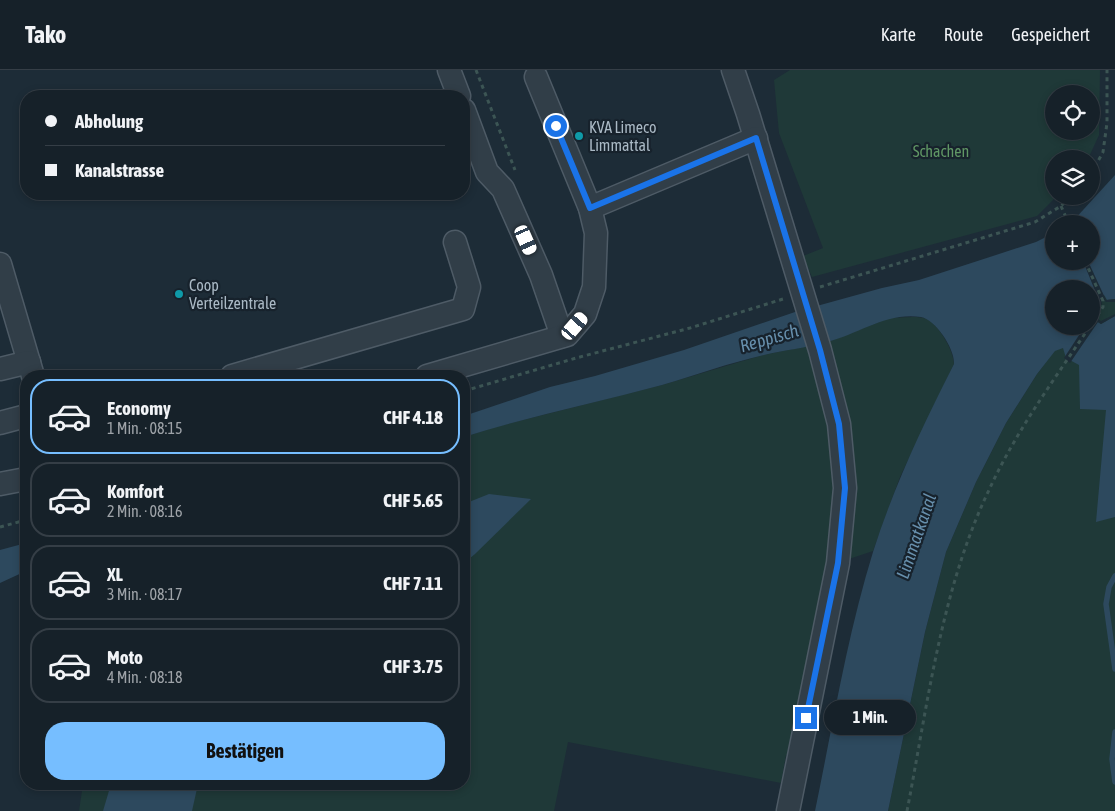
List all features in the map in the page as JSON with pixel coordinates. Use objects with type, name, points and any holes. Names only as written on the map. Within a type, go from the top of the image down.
[{"type":"street","points":[[449,70],[457,90]]},
{"type":"street","points":[[733,70],[756,138],[820,350],[839,424],[845,488],[838,563],[788,811]]},
{"type":"street","points":[[448,370],[564,336],[585,314],[594,287],[596,233],[590,208],[536,77]]},
{"type":"street","points":[[470,126],[487,172],[503,189],[541,275],[564,336]]},
{"type":"street","points":[[590,208],[756,138]]},
{"type":"street","points":[[253,370],[463,309],[469,287],[455,242]]},
{"type":"street","points":[[0,264],[7,312],[31,369],[0,369]]},
{"type":"street","points":[[0,423],[20,418]]},
{"type":"street","points":[[0,484],[20,480]]},
{"type":"path","points":[[1100,158],[1103,152],[1107,123],[1107,70]]},
{"type":"path","points":[[470,390],[576,358],[804,296],[1035,222],[1061,206],[1065,215]]},
{"type":"path","points":[[1100,294],[1103,301],[1103,307],[1100,312]]},
{"type":"path","points":[[907,811],[946,613],[964,550],[988,491],[1001,465],[1033,411],[1085,335]]},
{"type":"path","points":[[0,527],[20,522]]},
{"type":"green space","name":"Schachen","points":[[790,70],[1100,70],[1100,85],[1045,85],[1045,140],[1097,140],[1092,150],[1045,150],[1045,205],[1048,205],[1037,216],[812,277],[803,256],[823,248],[779,133],[774,80]]},
{"type":"green space","points":[[1115,285],[1115,811],[888,811],[925,632],[946,552],[976,482],[1006,423],[1037,374],[1066,335],[1100,335],[1100,298]]},
{"type":"green space","points":[[920,317],[932,323],[937,327],[949,346],[954,364],[900,477],[873,551],[837,563],[798,757],[786,755],[781,783],[568,742],[554,811],[79,811],[82,790],[470,790],[470,435],[662,385],[763,355],[828,342],[889,318]]},
{"type":"water","points":[[1115,175],[1115,299],[1107,300],[1104,295],[1100,298],[1100,280],[1045,280],[1045,335],[1100,335],[1100,323],[1115,316],[1115,517],[1096,522],[1106,410],[1080,409],[1079,365],[1066,358],[1063,348],[1055,351],[1037,374],[1006,423],[976,482],[946,552],[925,632],[888,811],[815,811],[848,648],[873,552],[890,503],[910,456],[954,364],[948,343],[938,329],[927,319],[921,317],[908,316],[896,318],[827,342],[751,358],[662,385],[470,435],[470,414],[550,387],[684,350],[795,312],[919,280],[1045,238],[1045,270],[1100,270],[1100,215],[1078,215],[1088,205],[1100,205],[1100,191]]},
{"type":"water","points":[[489,494],[531,499],[470,558],[470,502]]},
{"type":"water","points":[[20,545],[20,574],[0,583],[0,550]]},
{"type":"water","points":[[109,790],[197,790],[192,811],[103,811]]},
{"type":"pier","points":[[1087,270],[1092,270],[1097,280],[1091,280]]},
{"type":"pier","points":[[1100,287],[1106,300],[1115,299],[1115,302],[1106,302],[1103,298],[1101,300],[1102,304],[1100,307]]},
{"type":"pier","points":[[1115,314],[1115,316],[1101,324],[1100,320]]},
{"type":"pier","points":[[1079,335],[1089,335],[1070,363],[1064,358]]},
{"type":"waterway","points":[[1115,576],[1109,587],[1106,604],[1115,669]]},
{"type":"waterway","points":[[1115,732],[1112,759],[1115,782]]},
{"type":"place","name":"KVA Limeco Limmattal","points":[[579,136]]},
{"type":"place","name":"Coop Verteilzentrale","points":[[179,294]]},
{"type":"route","points":[[556,126],[590,208],[756,138],[820,350],[839,424],[845,488],[838,563],[806,718]]},
{"type":"water label","name":"Reppisch","points":[[769,338]]},
{"type":"water label","name":"Limmatkanal","points":[[916,536]]}]
